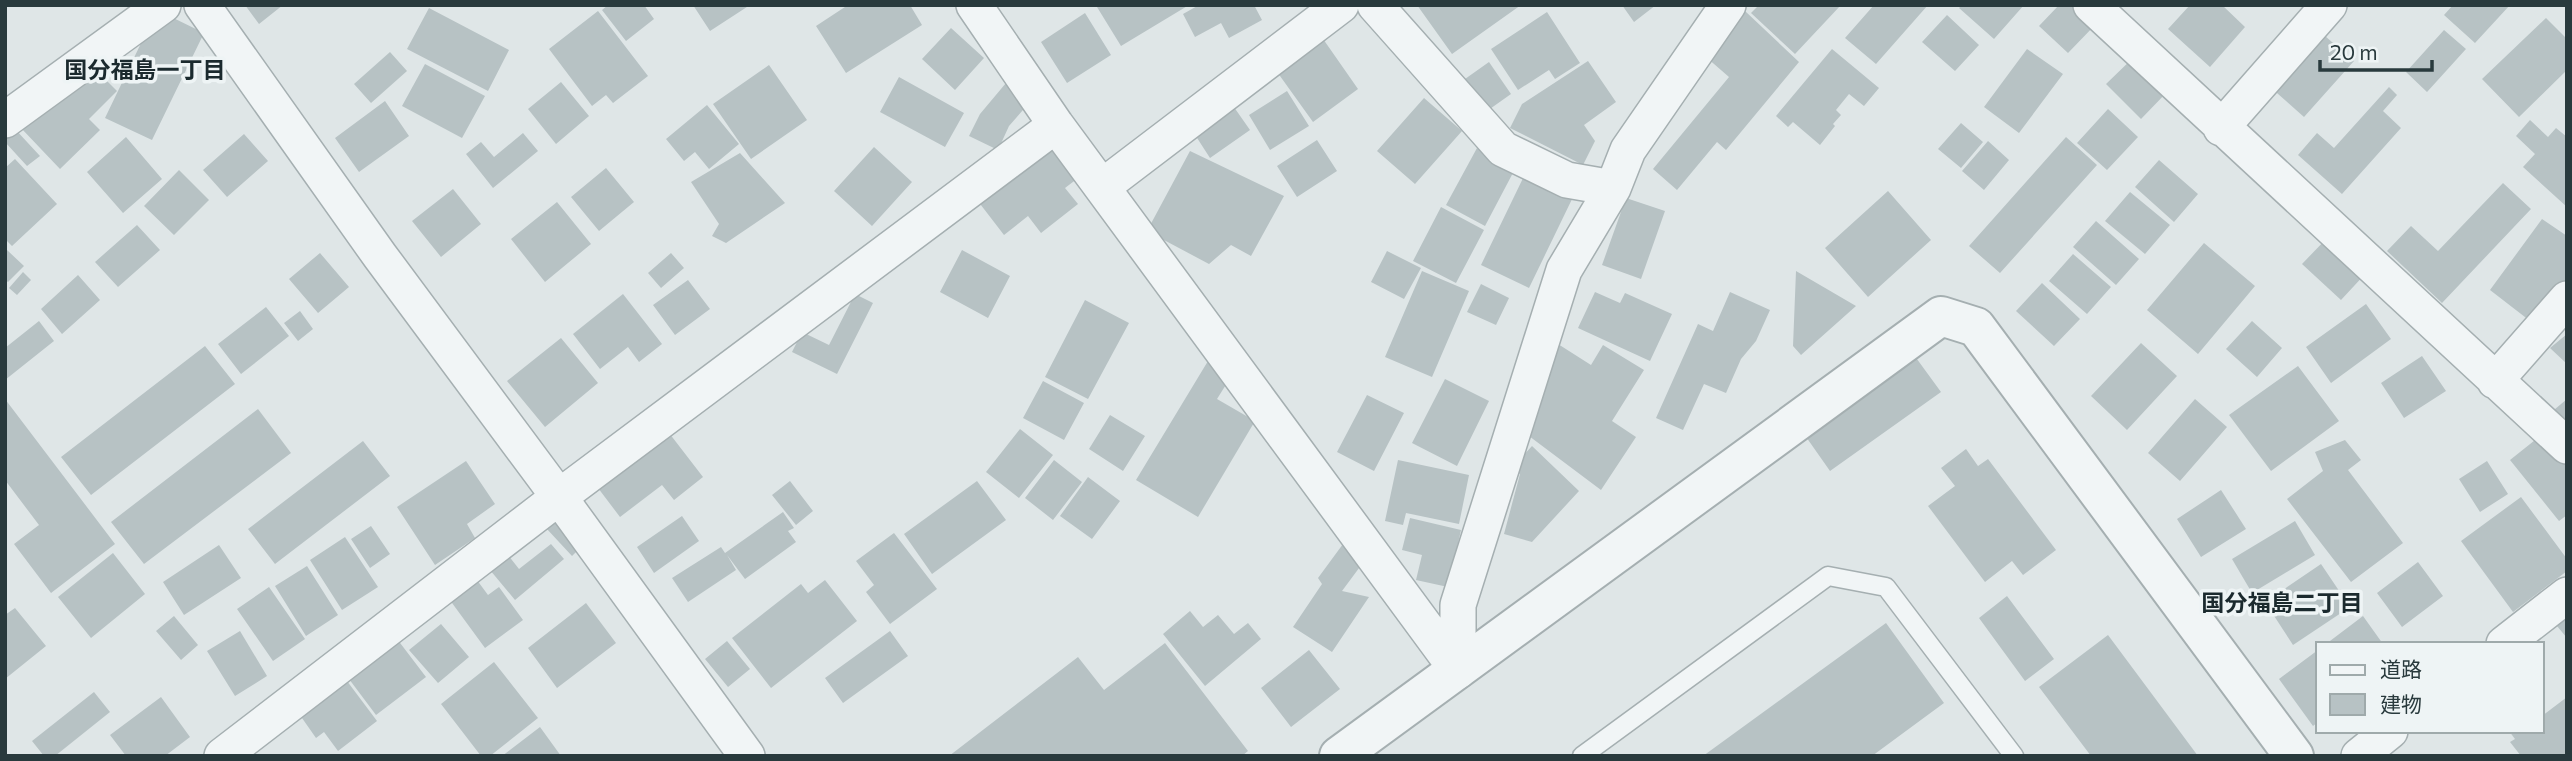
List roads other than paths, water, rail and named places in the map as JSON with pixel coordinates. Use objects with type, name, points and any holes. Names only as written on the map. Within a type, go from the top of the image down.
[{"type":"street","points":[[5,120],[163,5]]},
{"type":"street","points":[[202,5],[380,256],[747,756]]},
{"type":"street","points":[[974,5],[1056,125],[1458,671]]},
{"type":"street","points":[[1102,187],[1341,5]]},
{"type":"street","points":[[1375,5],[1503,149],[1567,180],[1613,188]]},
{"type":"street","points":[[1458,671],[1458,605],[1564,270],[1613,188],[1628,150],[1728,5]]},
{"type":"street","points":[[2091,5],[2567,446]]},
{"type":"street","points":[[2221,128],[2329,5]]},
{"type":"street","points":[[222,756],[559,497],[1056,125]]},
{"type":"street","points":[[2495,381],[2567,299]]},
{"type":"street","points":[[1339,756],[1941,316],[1976,327],[2294,756]]},
{"type":"street","points":[[2507,642],[2567,595]]},
{"type":"street","points":[[2359,756],[2388,733]]},
{"type":"lane","points":[[1582,756],[1828,576],[1886,587],[2014,756]]},
{"type":"district","name":"国分福島一丁目","points":[[145,69]]},
{"type":"district","name":"国分福島二丁目","points":[[2282,602]]}]
